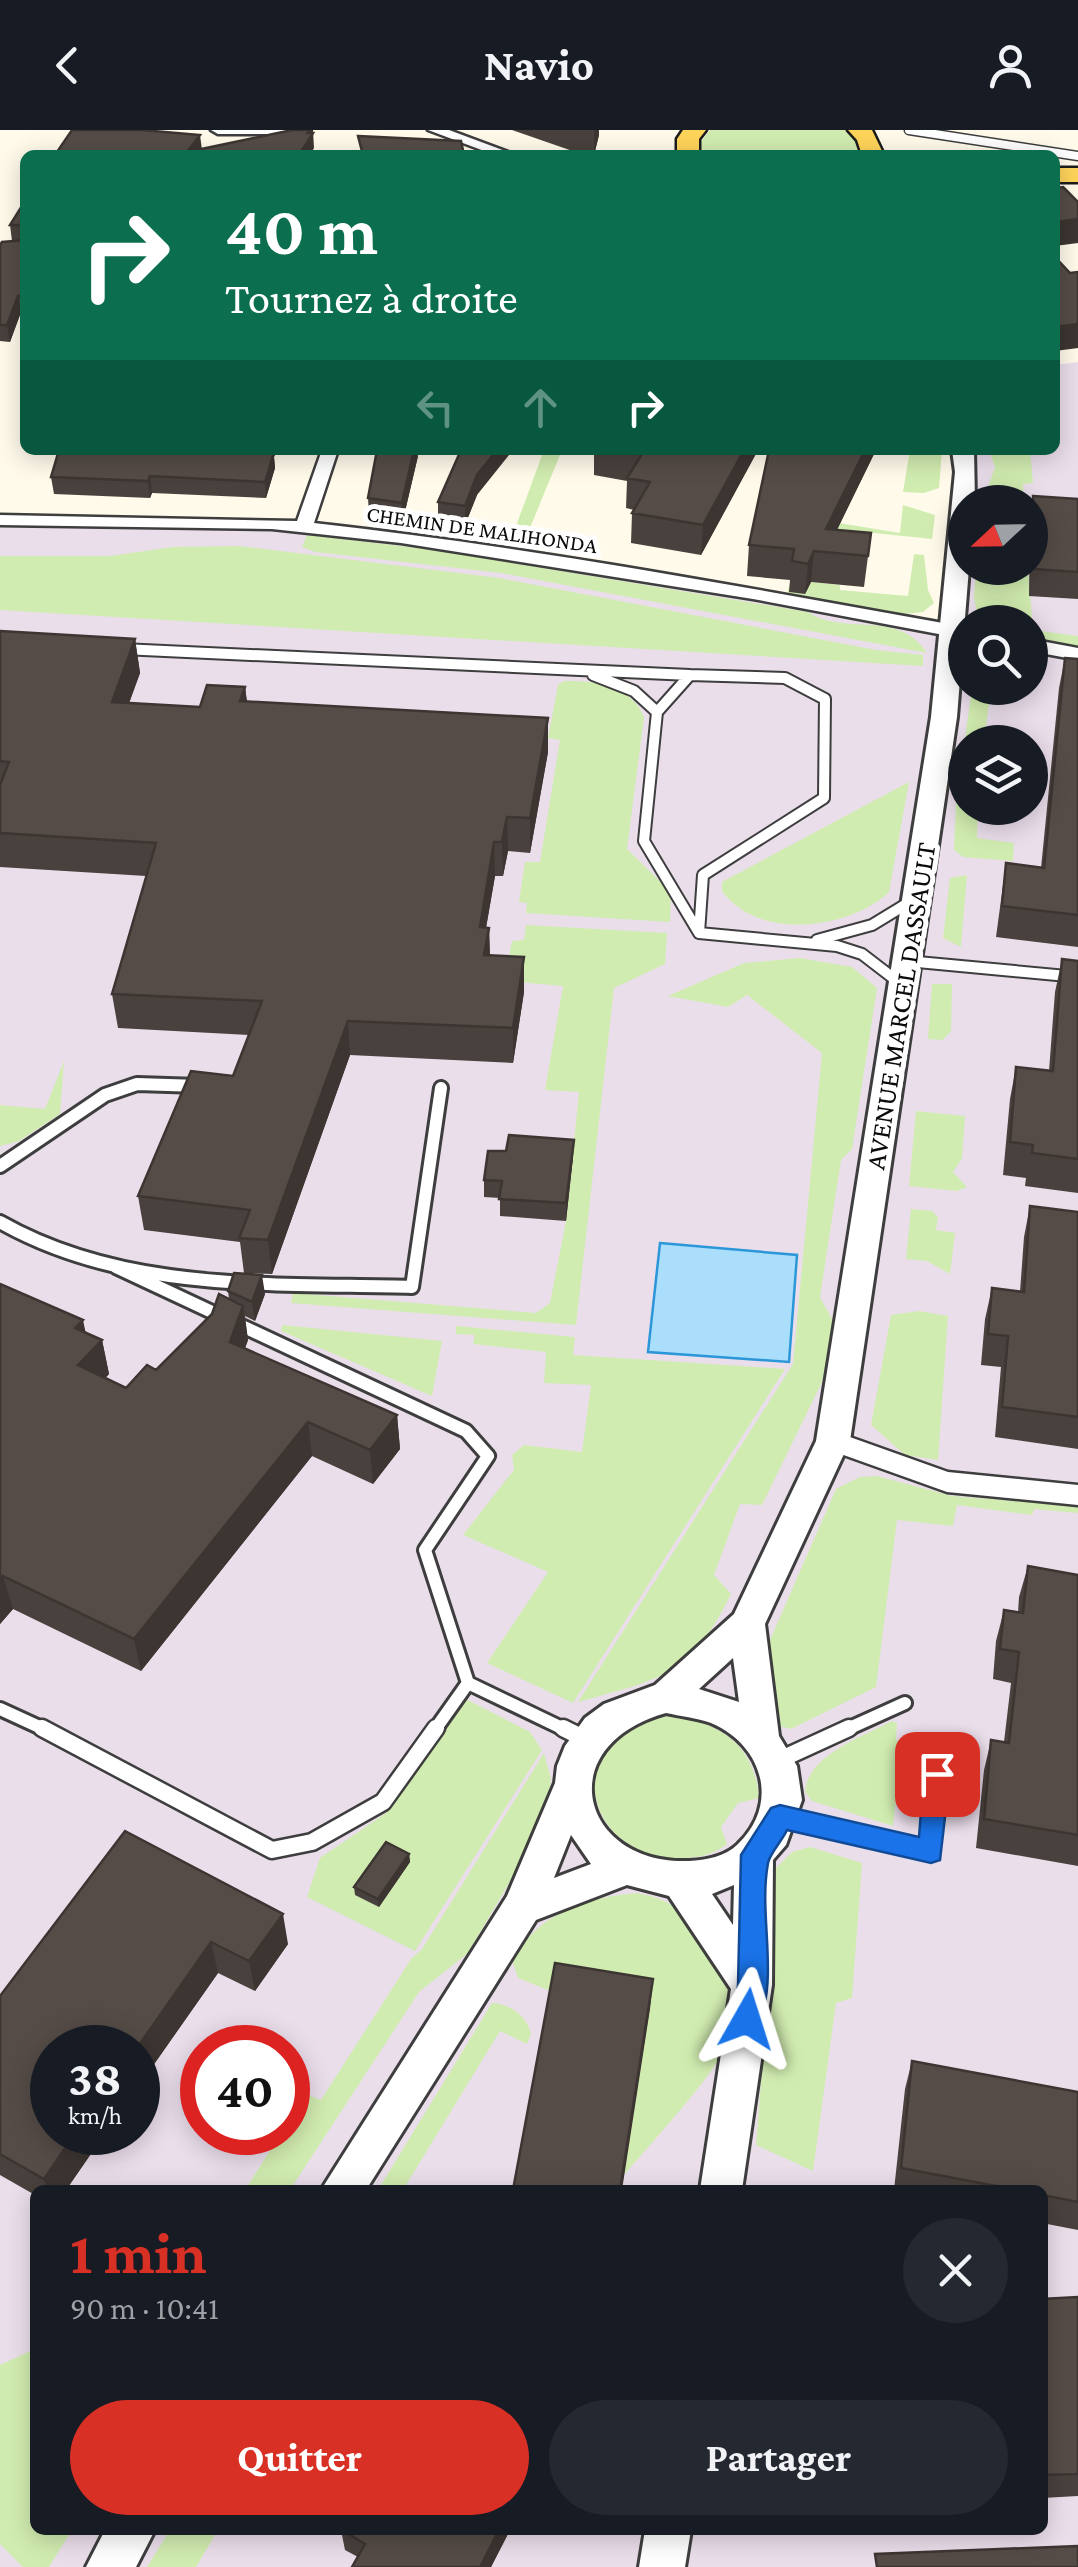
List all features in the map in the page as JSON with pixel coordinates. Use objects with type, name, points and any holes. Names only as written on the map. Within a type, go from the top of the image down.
[{"type":"street","points":[[218,130],[291,130]]},
{"type":"street","points":[[436,130],[494,150]]},
{"type":"street","points":[[304,527],[328,455]]},
{"type":"street","name":"AVENUE MARCEL DASSAULT","points":[[960,605],[964,455]]},
{"type":"street","name":"CHEMIN DE MALIHONDA","points":[[0,520],[190,520],[304,527],[510,554],[948,630]]},
{"type":"street","points":[[1048,649],[1078,654]]},
{"type":"street","name":"AVENUE MARCEL DASSAULT","points":[[747,1624],[833,1441],[948,700]]},
{"type":"street","points":[[833,1441],[947,1482],[1078,1494]]},
{"type":"street","points":[[666,1696],[747,1624]]},
{"type":"street","points":[[572,1787],[580,1818],[598,1846],[627,1868],[653,1878],[708,1878],[733,1870],[754,1855],[770,1837],[780,1816],[784,1789],[769,1748],[747,1624]]},
{"type":"street","points":[[345,2185],[522,1908],[572,1787],[576,1762],[586,1740],[607,1718],[635,1703],[666,1696],[702,1700],[734,1713],[769,1748]]},
{"type":"street","points":[[722,2185],[752,1985],[754,1855]]},
{"type":"street","points":[[522,1908],[627,1868]]},
{"type":"street","points":[[681,1881],[752,1985]]},
{"type":"street","points":[[109,2567],[129,2535]]},
{"type":"street","points":[[662,2567],[667,2535]]},
{"type":"lane","points":[[909,130],[1039,150]]},
{"type":"lane","points":[[99,648],[785,678],[825,698],[824,798],[703,876],[699,933]]},
{"type":"lane","points":[[582,670],[634,690],[656,712]]},
{"type":"lane","points":[[690,675],[656,712],[644,841],[699,933]]},
{"type":"lane","points":[[812,942],[872,925],[916,899]]},
{"type":"lane","points":[[699,933],[812,942],[862,954],[905,973],[1078,977]]},
{"type":"lane","points":[[0,1166],[105,1095],[137,1084],[217,1086]]},
{"type":"lane","points":[[0,1222],[52,1248],[116,1267],[191,1278],[412,1286],[442,1088]]},
{"type":"lane","points":[[116,1267],[466,1431],[488,1456],[425,1550],[468,1683],[586,1740]]},
{"type":"lane","points":[[0,1709],[76,1744],[272,1850],[312,1842],[383,1802],[468,1683]]},
{"type":"lane","points":[[769,1748],[905,1702]]},
{"type":"lane","points":[[780,1816],[931,1852],[937,1774]]},
{"type":"shaded area","points":[[1078,362],[1078,2567],[0,2567],[0,520],[190,520],[401,538],[948,630],[948,705],[1048,705],[1048,605],[954,605],[955,585],[1048,585],[1048,485],[961,485],[963,455],[1060,455],[1060,364]]},
{"type":"green space","points":[[710,130],[845,130],[862,147],[700,150],[698,145]]},
{"type":"green space","points":[[542,455],[560,455],[525,540],[509,545]]},
{"type":"green space","points":[[909,455],[942,455],[939,488],[924,493],[903,492]]},
{"type":"green space","points":[[991,455],[1030,455],[1033,483],[989,485],[995,467]]},
{"type":"green space","points":[[903,505],[935,515],[932,539],[787,524],[790,515],[900,533]]},
{"type":"green space","points":[[307,535],[435,550],[808,612],[822,619],[902,631],[927,653],[501,573],[315,552],[302,547]]},
{"type":"green space","points":[[239,546],[499,578],[876,650],[923,655],[923,666],[0,610],[0,556],[110,556],[173,547]]},
{"type":"green space","points":[[914,554],[924,555],[928,590],[934,603],[923,612],[905,614],[787,594],[791,580],[840,585],[840,590],[908,596]]},
{"type":"green space","points":[[975,585],[1029,585],[1031,605],[975,605]]},
{"type":"green space","points":[[1048,632],[1078,636],[1078,649],[1048,643]]},
{"type":"green space","points":[[564,681],[611,687],[631,698],[644,717],[627,849],[671,892],[670,922],[526,913],[527,903],[519,902],[525,862],[540,862],[560,740],[548,738],[558,685]]},
{"type":"green space","points":[[970,705],[989,705],[986,725],[967,725]]},
{"type":"green space","points":[[909,782],[889,892],[872,905],[828,922],[780,923],[758,918],[738,907],[722,891],[722,882]]},
{"type":"green space","points":[[955,825],[977,825],[977,838],[1014,843],[1013,861],[963,857],[954,850]]},
{"type":"green space","points":[[967,875],[961,947],[943,938],[950,878]]},
{"type":"green space","points":[[526,925],[667,933],[665,964],[614,988],[576,1325],[291,1303],[293,1293],[536,1313],[550,1303],[566,1221],[579,1092],[545,1090],[563,986],[504,981],[512,941],[524,940]]},
{"type":"green space","points":[[800,958],[852,967],[877,988],[852,1149],[841,1160],[820,1297],[832,1319],[833,1340],[821,1384],[762,1505],[740,1504],[714,1575],[731,1594],[702,1642],[671,1670],[631,1687],[578,1702],[793,1364],[822,1053],[747,995],[728,1007],[668,996],[744,963]]},
{"type":"green space","points":[[932,984],[952,984],[951,1031],[943,1040],[928,1039]]},
{"type":"green space","points":[[64,1061],[60,1114],[19,1141],[0,1146],[0,1105],[45,1109]]},
{"type":"green space","points":[[916,1111],[965,1116],[962,1158],[953,1172],[967,1187],[957,1191],[909,1186]]},
{"type":"green space","points":[[911,1209],[932,1211],[938,1217],[936,1230],[955,1233],[950,1274],[927,1261],[906,1259]]},
{"type":"green space","points":[[919,1311],[948,1316],[938,1460],[905,1455],[871,1425],[891,1315]]},
{"type":"green space","points":[[282,1325],[442,1341],[432,1396],[281,1331]]},
{"type":"green space","points":[[456,1326],[575,1337],[573,1355],[785,1369],[573,1703],[487,1663],[548,1572],[463,1535],[514,1470],[512,1455],[524,1445],[582,1452],[591,1385],[544,1383],[546,1352],[473,1344],[475,1335],[456,1334]]},
{"type":"green space","points":[[877,1476],[952,1496],[1078,1506],[1078,1513],[1034,1509],[1032,1515],[957,1505],[953,1526],[897,1520],[876,1687],[791,1729],[779,1726],[771,1718],[763,1656],[836,1489],[860,1477]]},
{"type":"green space","points":[[464,1698],[530,1732],[542,1750],[415,1951],[307,1897],[320,1858],[386,1813]]},
{"type":"green space","points":[[669,1716],[704,1723],[731,1739],[742,1750],[756,1779],[759,1798],[738,1803],[721,1827],[727,1844],[700,1856],[649,1854],[622,1840],[604,1819],[595,1795],[597,1770],[609,1747],[633,1728]]},
{"type":"green space","points":[[892,1721],[897,1723],[896,1739],[902,1747],[893,1826],[812,1801],[805,1792],[808,1779],[826,1757]]},
{"type":"green space","points":[[544,1753],[551,1779],[536,1837],[468,1953],[419,1992],[293,2185],[248,2185],[267,2155],[310,2155],[310,2096],[321,2100],[411,1959],[422,1949]]},
{"type":"green space","points":[[810,1847],[862,1863],[852,1998],[836,2003],[813,2171],[756,2145],[771,1958],[766,1878],[792,1852]]},
{"type":"green space","points":[[636,1893],[669,1904],[702,1933],[725,1980],[730,2020],[720,2058],[625,2174],[555,1993],[518,1978],[513,1963],[533,1932],[564,1911],[599,1899]]},
{"type":"green space","points":[[492,2003],[517,2012],[531,2034],[527,2044],[500,2031],[406,2185],[381,2185]]},
{"type":"green space","points":[[30,2351],[30,2535],[69,2535],[49,2567],[23,2567],[0,2544],[0,2365]]},
{"type":"green space","points":[[167,2535],[215,2535],[196,2567],[147,2567]]},
{"type":"water","points":[[660,1243],[797,1255],[789,1362],[648,1352]]},
{"type":"building","points":[[72,130],[200,135],[189,150],[58,150]]},
{"type":"building","points":[[292,130],[313,133],[302,150],[197,150]]},
{"type":"building","points":[[358,136],[461,141],[463,150],[362,150]]},
{"type":"building","points":[[1060,187],[1078,202],[1078,219],[1060,221]]},
{"type":"building","points":[[20,209],[20,225],[10,225]]},
{"type":"building","points":[[20,240],[20,296],[7,325],[0,325],[2,242]]},
{"type":"building","points":[[1060,262],[1070,273],[1078,272],[1078,324],[1060,326]]},
{"type":"building","points":[[58,455],[273,455],[265,482],[150,476],[148,481],[51,477]]},
{"type":"building","points":[[376,455],[413,455],[402,503],[368,498]]},
{"type":"building","points":[[459,455],[493,455],[477,475],[465,506],[438,502]]},
{"type":"building","points":[[641,455],[741,455],[703,525],[632,513],[650,482],[627,478]]},
{"type":"building","points":[[768,455],[863,455],[826,529],[871,533],[868,556],[814,551],[808,564],[792,561],[794,549],[749,545]]},
{"type":"building","points":[[1048,497],[1078,499],[1078,572],[1048,570]]},
{"type":"building","points":[[0,631],[135,639],[112,702],[200,707],[207,685],[245,687],[240,701],[548,718],[530,818],[507,817],[502,842],[494,842],[480,927],[489,928],[484,955],[524,957],[513,1028],[348,1021],[268,1240],[239,1238],[250,1210],[138,1196],[191,1071],[233,1076],[262,1001],[112,994],[156,843],[0,833],[0,785],[9,762],[0,761]]},
{"type":"building","points":[[1065,658],[1078,659],[1078,915],[1002,906],[1006,863],[1044,868]]},
{"type":"building","points":[[1062,959],[1078,961],[1078,1159],[1032,1153],[1033,1145],[1010,1142],[1016,1067],[1053,1071]]},
{"type":"building","points":[[509,1135],[574,1140],[566,1203],[499,1199],[502,1181],[484,1180],[488,1151],[506,1151]]},
{"type":"building","points":[[1030,1206],[1078,1212],[1078,1417],[1002,1407],[1008,1336],[988,1334],[992,1288],[1024,1292]]},
{"type":"building","points":[[234,1273],[262,1275],[252,1302],[228,1291]]},
{"type":"building","points":[[0,1284],[83,1320],[75,1328],[102,1340],[78,1365],[126,1388],[147,1365],[156,1370],[212,1314],[219,1294],[243,1306],[230,1342],[397,1415],[370,1450],[308,1422],[134,1639],[3,1576],[0,1580]]},
{"type":"building","points":[[1028,1566],[1078,1575],[1078,1835],[984,1819],[991,1740],[1009,1743],[1019,1652],[1000,1649],[1004,1610],[1023,1613]]},
{"type":"building","points":[[125,1831],[283,1914],[249,1961],[211,1942],[153,2025],[30,2025],[30,2155],[60,2155],[44,2179],[0,2154],[0,1996]]},
{"type":"building","points":[[386,1842],[409,1854],[378,1899],[354,1887]]},
{"type":"building","points":[[555,1963],[653,1979],[621,2185],[514,2185]]},
{"type":"building","points":[[912,2061],[1078,2092],[1078,2202],[1048,2196],[1048,2185],[991,2185],[901,2168]]},
{"type":"building","points":[[1078,2297],[1078,2474],[1048,2475],[1048,2299]]},
{"type":"building","points":[[350,2535],[496,2535],[480,2567],[352,2567],[365,2544]]},
{"type":"building","points":[[1078,2546],[1078,2567],[877,2567],[875,2554]]},
{"type":"route","points":[[747,2019],[752,1985],[754,1855],[770,1837],[780,1816],[931,1852],[937,1774]]}]
